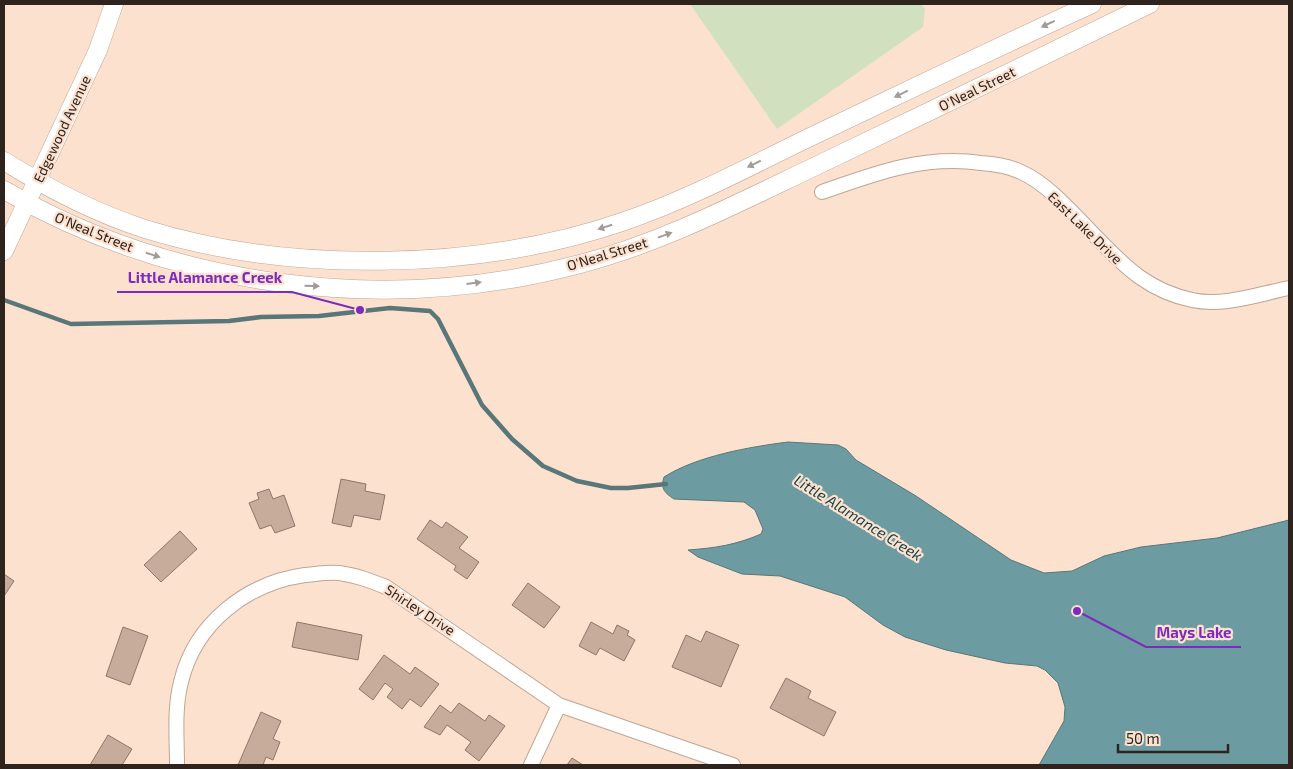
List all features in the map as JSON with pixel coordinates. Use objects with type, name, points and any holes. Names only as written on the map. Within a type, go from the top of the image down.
[{"type":"street","name":"Edgewood Avenue","points":[[4,251],[98,50],[114,4]]},
{"type":"street","name":"O'Neal Street","points":[[4,161],[67,198],[122,220],[207,245],[324,259],[388,261],[513,250],[574,237],[658,209],[1092,4]]},
{"type":"street","name":"O'Neal Street","points":[[4,190],[60,220],[95,234],[171,260],[248,278],[302,286],[422,288],[528,275],[580,264],[682,229],[992,82],[1150,4]]},
{"type":"street","name":"East Lake Drive","points":[[822,192],[886,169],[926,162],[953,159],[999,165],[1022,172],[1057,197],[1124,266],[1141,280],[1165,292],[1193,300],[1216,302],[1289,288]]},
{"type":"street","name":"Shirley Drive","points":[[177,765],[177,706],[181,681],[199,638],[218,615],[258,587],[281,578],[338,573],[362,577],[386,587],[559,705],[733,765]]},
{"type":"street","points":[[531,765],[559,705]]},
{"type":"green space","points":[[690,4],[921,4],[925,9],[923,27],[777,129]]},
{"type":"water","points":[[788,442],[838,445],[846,449],[856,460],[916,496],[1011,560],[1044,573],[1072,571],[1104,556],[1141,547],[1217,538],[1289,520],[1289,765],[1039,765],[1064,721],[1065,707],[1058,683],[1045,670],[1037,666],[1005,663],[946,650],[905,637],[883,625],[845,597],[780,576],[742,574],[698,557],[688,550],[716,547],[752,538],[761,534],[763,529],[755,510],[744,502],[674,499],[664,490],[664,477],[707,458]]},
{"type":"building","points":[[341,479],[366,484],[365,491],[385,495],[380,520],[354,515],[351,527],[332,523]]},
{"type":"building","points":[[269,489],[273,499],[284,495],[295,526],[275,533],[271,525],[260,529],[249,503],[259,499],[257,493]]},
{"type":"building","points":[[430,520],[442,528],[446,522],[468,537],[459,548],[479,562],[467,579],[454,570],[456,566],[417,539]]},
{"type":"building","points":[[180,531],[197,549],[161,582],[144,565]]},
{"type":"building","points":[[4,574],[14,581],[4,596]]},
{"type":"building","points":[[528,583],[560,607],[544,628],[512,605]]},
{"type":"building","points":[[297,622],[362,635],[358,660],[292,647]]},
{"type":"building","points":[[591,622],[613,634],[617,625],[629,631],[627,635],[635,640],[624,661],[600,648],[596,655],[579,646]]},
{"type":"building","points":[[123,627],[148,636],[130,685],[106,676]]},
{"type":"building","points":[[706,631],[739,645],[721,687],[672,667],[686,635],[701,642]]},
{"type":"building","points":[[384,655],[410,674],[415,667],[439,684],[421,707],[410,699],[402,709],[387,697],[393,689],[385,683],[373,700],[359,689]]},
{"type":"building","points":[[786,678],[811,691],[808,698],[836,712],[824,736],[770,708]]},
{"type":"building","points":[[459,703],[485,721],[489,715],[505,726],[479,761],[465,750],[471,742],[447,725],[440,735],[424,727],[440,705],[451,713]]},
{"type":"building","points":[[261,712],[281,721],[273,739],[280,742],[273,760],[266,757],[263,765],[238,765]]},
{"type":"building","points":[[108,735],[132,749],[122,765],[90,765]]},
{"type":"building","points":[[572,758],[583,765],[567,765]]},
{"type":"waterway","name":"Little Alamance Creek","points":[[4,300],[71,324],[229,321],[261,317],[319,316],[390,308],[430,311],[438,319],[482,405],[512,439],[543,466],[577,481],[611,488],[666,484]]},
{"type":"place","name":"Little Alamance Creek","points":[[360,310]]},
{"type":"place","name":"Mays Lake","points":[[1077,611]]}]
